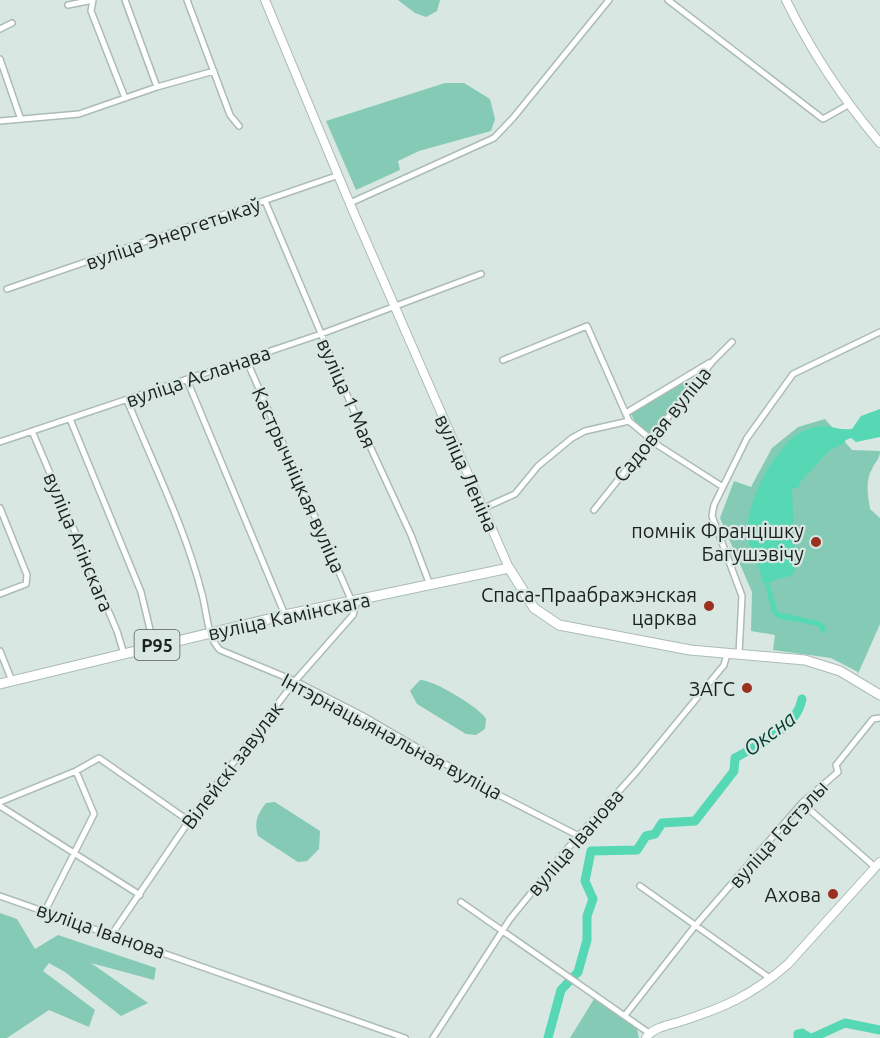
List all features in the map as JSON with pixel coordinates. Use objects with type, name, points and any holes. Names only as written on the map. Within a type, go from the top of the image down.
[{"type":"main road","name":"вуліца Леніна","points":[[265,0],[394,306],[509,568],[534,608],[559,624],[690,650],[805,660],[821,664],[840,671],[880,695]]},
{"type":"main road","points":[[786,0],[821,67],[848,105],[880,143]]},
{"type":"main road","points":[[791,0],[825,65],[880,137]]},
{"type":"main road","name":"вуліца Камінскага","points":[[0,684],[285,615],[509,568]]},
{"type":"main road","points":[[648,1035],[737,1001],[771,979],[788,964],[879,864]]},
{"type":"street","points":[[68,5],[93,0],[91,11],[125,98]]},
{"type":"street","points":[[125,0],[157,87]]},
{"type":"street","points":[[187,0],[230,115],[239,126]]},
{"type":"street","points":[[350,203],[494,138],[609,0]]},
{"type":"street","points":[[668,0],[823,119],[848,105]]},
{"type":"street","points":[[0,29],[12,23]]},
{"type":"street","points":[[0,59],[20,117]]},
{"type":"street","points":[[0,121],[20,117],[79,114],[157,87],[213,71]]},
{"type":"street","name":"вуліца Энергетыкаў","points":[[7,289],[339,175]]},
{"type":"street","name":"вуліца 1 Мая","points":[[265,201],[321,334],[411,535],[430,586]]},
{"type":"street","name":"вуліца Асланава","points":[[0,442],[321,334],[481,274]]},
{"type":"street","points":[[503,360],[587,326],[629,421],[650,439],[723,487]]},
{"type":"street","points":[[739,654],[742,596],[737,577],[712,516],[723,487],[747,438],[793,374],[880,332]]},
{"type":"street","name":"Садовая вуліца","points":[[594,510],[713,361],[732,342]]},
{"type":"street","name":"Кастрычніцкая вуліца","points":[[246,359],[355,601]]},
{"type":"street","points":[[626,413],[713,361]]},
{"type":"street","points":[[187,380],[285,615]]},
{"type":"street","points":[[127,400],[189,551],[211,633]]},
{"type":"street","name":"вуліца Агінскага","points":[[70,419],[141,592],[154,646]]},
{"type":"street","name":"Садовая вуліца","points":[[484,508],[515,494],[538,466],[572,438],[585,431],[629,421]]},
{"type":"street","name":"вуліца Агінскага","points":[[32,431],[117,631],[124,655]]},
{"type":"street","points":[[0,508],[27,575],[26,584],[0,594]]},
{"type":"street","name":"Вілейскі завулак","points":[[112,934],[189,821],[295,681],[353,615],[355,601]]},
{"type":"street","name":"Інтэрнацыянальная вуліца","points":[[211,633],[215,645],[220,650],[295,681],[363,716],[495,793],[579,836]]},
{"type":"street","points":[[0,651],[12,681]]},
{"type":"street","name":"вуліца Іванова","points":[[433,1038],[503,929],[724,665],[727,654]]},
{"type":"street","name":"вуліца Гастэлы","points":[[626,1014],[695,926],[802,804],[838,772],[836,765],[873,719],[880,718]]},
{"type":"street","points":[[0,804],[76,771],[96,759],[102,759],[189,821]]},
{"type":"street","points":[[45,911],[94,814],[76,771]]},
{"type":"street","points":[[0,804],[140,895]]},
{"type":"street","points":[[802,804],[879,864]]},
{"type":"street","points":[[640,886],[771,979]]},
{"type":"street","name":"вуліца Іванова","points":[[0,896],[405,1038]]},
{"type":"street","points":[[461,902],[626,1014],[648,1035]]},
{"type":"shaded area","points":[[398,0],[440,0],[437,11],[426,17],[415,13]]},
{"type":"shaded area","points":[[445,83],[464,83],[490,99],[495,119],[491,131],[419,151],[398,161],[400,170],[356,190],[326,121]]},
{"type":"shaded area","points":[[686,380],[691,384],[650,435],[635,422],[631,414]]},
{"type":"shaded area","points":[[880,409],[880,437],[856,442],[851,438],[846,440],[829,451],[800,482],[799,487],[792,489],[795,555],[792,559],[795,569],[793,575],[769,582],[778,612],[819,621],[825,626],[826,634],[816,626],[777,617],[771,607],[765,582],[762,583],[747,534],[752,504],[767,470],[777,455],[802,432],[820,426],[852,429],[861,416]]},
{"type":"shaded area","points":[[825,419],[852,450],[880,451],[868,478],[868,489],[870,509],[880,518],[880,624],[857,676],[858,672],[831,658],[773,650],[775,635],[751,631],[752,592],[720,518],[734,481],[751,487],[772,448],[798,427]]},
{"type":"shaded area","points":[[420,680],[445,689],[475,708],[486,719],[485,729],[476,735],[466,734],[417,704],[410,691]]},
{"type":"shaded area","points":[[275,802],[320,831],[319,849],[307,861],[298,862],[258,836],[256,823],[258,815],[266,803]]},
{"type":"shaded area","points":[[0,913],[17,919],[35,949],[58,935],[156,968],[154,980],[91,963],[148,1003],[121,1016],[65,972],[49,963],[43,971],[95,1010],[89,1027],[49,1010],[7,1038],[0,1038]]},
{"type":"shaded area","points":[[594,999],[637,1029],[639,1038],[570,1038]]},
{"type":"waterway","name":"Оксна","points":[[548,1038],[561,990],[578,972],[587,940],[587,916],[593,899],[585,881],[591,851],[637,850],[646,836],[655,834],[662,823],[695,821],[734,771],[735,758],[785,727],[799,709],[802,699]]},
{"type":"waterway","points":[[812,1038],[845,1023],[880,1030]]},
{"type":"waterway","points":[[798,1038],[798,1034],[802,1033],[810,1038]]},
{"type":"place","name":"помнік Францішку Багушэвічу","points":[[816,542]]},
{"type":"place","name":"Спаса-Праабражэнская царква","points":[[709,606]]},
{"type":"place","name":"ЗАГС","points":[[747,688]]},
{"type":"place","name":"Ахова","points":[[833,894]]}]
